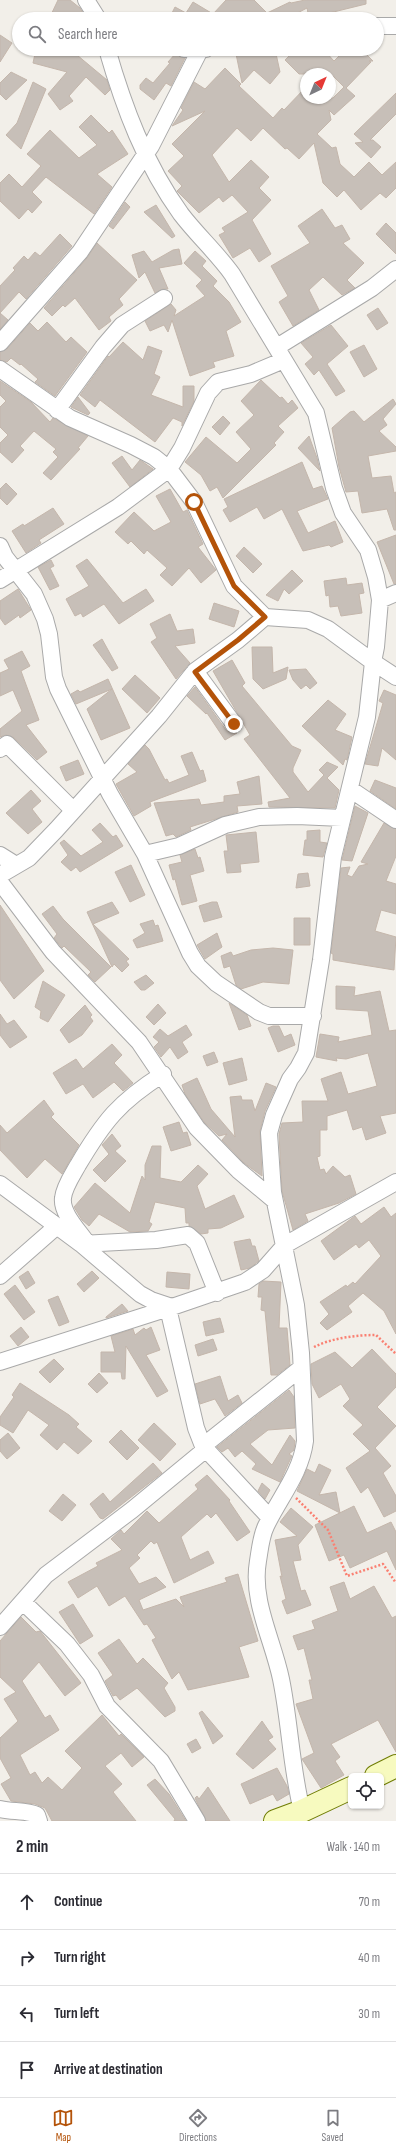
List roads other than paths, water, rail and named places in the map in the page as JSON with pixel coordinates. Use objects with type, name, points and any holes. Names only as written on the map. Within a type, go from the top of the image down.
[{"type":"street","points":[[86,0],[94,12]]},
{"type":"street","points":[[384,26],[396,26]]},
{"type":"street","points":[[109,56],[134,132],[159,180],[182,215],[219,255],[281,353],[316,413],[334,488],[343,513],[368,550],[376,577],[380,600],[376,647],[372,662],[367,717],[342,818],[328,883],[313,1016],[306,1053],[290,1079],[271,1125],[269,1144],[274,1200],[285,1245],[296,1305],[301,1361],[304,1446],[300,1464],[288,1489],[270,1518],[262,1538],[257,1563],[257,1592],[282,1680],[299,1815]]},
{"type":"street","points":[[0,343],[80,252],[146,155],[200,56]]},
{"type":"street","points":[[0,580],[118,507],[169,469],[182,448],[212,387],[218,382],[251,374],[372,288],[396,269]]},
{"type":"street","points":[[57,410],[103,347],[122,325],[133,316],[164,298]]},
{"type":"street","points":[[0,369],[70,418],[131,444],[154,457],[169,469],[194,502],[234,586],[265,617],[308,620],[328,629],[372,662],[396,677]]},
{"type":"street","points":[[0,546],[14,570],[34,594],[49,634],[54,678],[58,689],[104,778],[110,794],[145,854],[190,953],[198,966],[216,983],[259,1012],[269,1016],[313,1016]]},
{"type":"street","points":[[380,600],[396,593]]},
{"type":"street","points":[[0,875],[29,858],[104,778],[195,672],[238,640],[265,617]]},
{"type":"street","points":[[195,672],[234,724]]},
{"type":"street","points":[[0,749],[7,744],[73,810]]},
{"type":"street","points":[[350,789],[396,820]]},
{"type":"street","points":[[145,854],[179,846],[225,825],[259,817],[298,816],[342,818]]},
{"type":"street","points":[[0,855],[16,866]]},
{"type":"street","points":[[0,882],[43,941],[130,1030],[163,1074],[184,1109],[217,1150],[274,1200]]},
{"type":"street","points":[[84,1244],[64,1205],[63,1198],[65,1190],[83,1156],[113,1112],[138,1090],[163,1074]]},
{"type":"street","points":[[0,1362],[217,1293],[254,1276],[271,1262],[285,1245],[396,1182]]},
{"type":"street","points":[[0,1184],[84,1244],[140,1294],[170,1308]]},
{"type":"street","points":[[0,1276],[57,1226]]},
{"type":"street","points":[[84,1244],[156,1240],[188,1235],[197,1243],[217,1293]]},
{"type":"street","points":[[170,1308],[196,1428],[204,1447],[270,1518]]},
{"type":"street","points":[[0,1626],[46,1575],[132,1510],[301,1361]]},
{"type":"street","points":[[23,1602],[67,1644],[91,1675],[107,1706],[161,1761],[197,1821]]},
{"type":"street","points":[[382,1773],[396,1766]]},
{"type":"street","points":[[275,1821],[299,1815],[348,1790]]},
{"type":"street","points":[[0,1809],[16,1812],[29,1812],[37,1815],[39,1821]]}]
